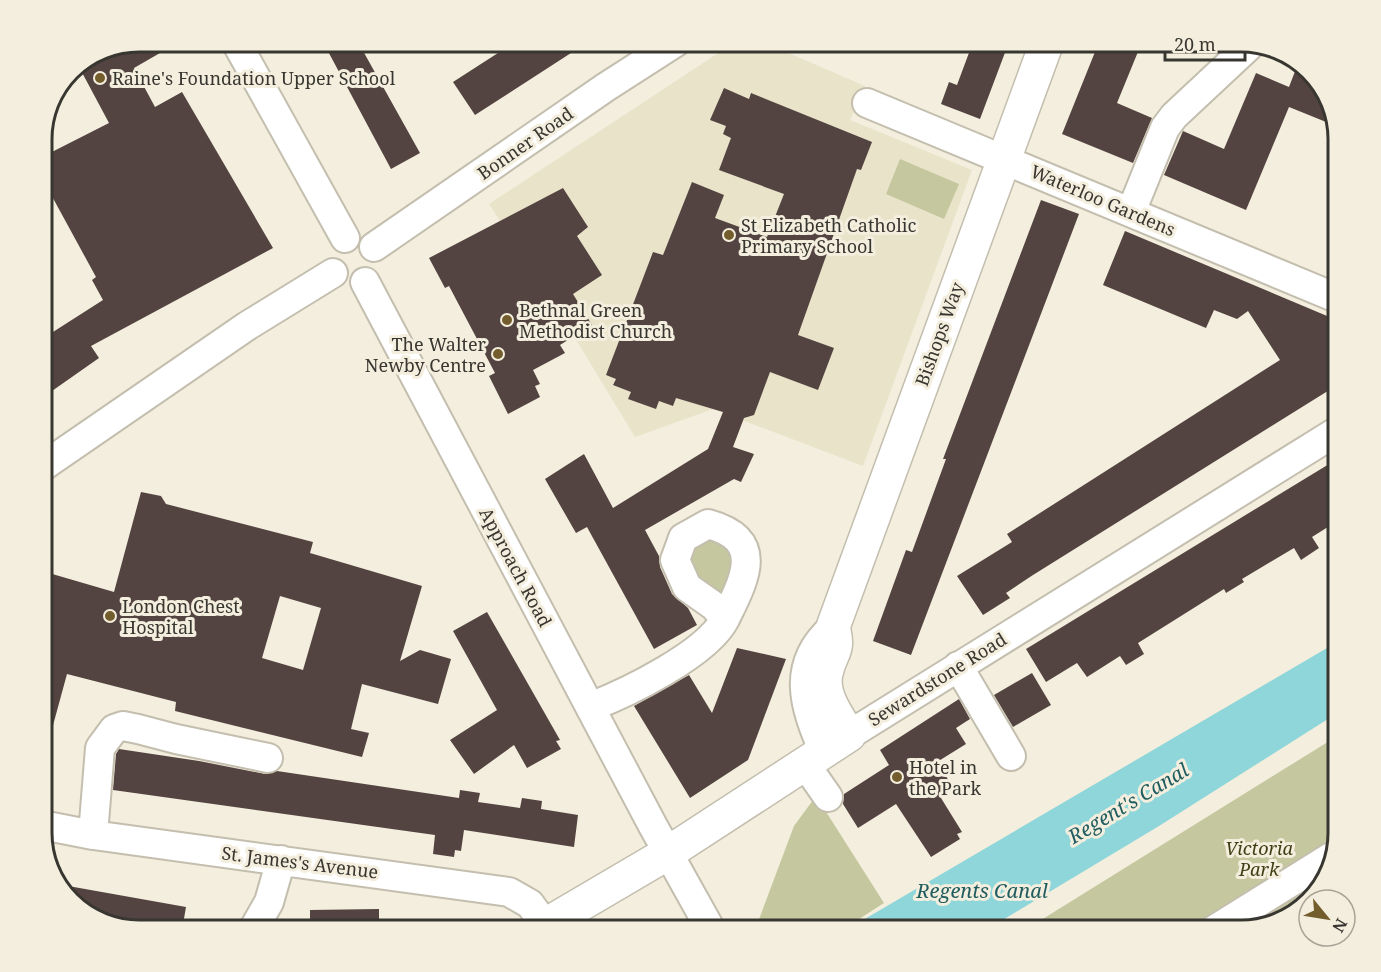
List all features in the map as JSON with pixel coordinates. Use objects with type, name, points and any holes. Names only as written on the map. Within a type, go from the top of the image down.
[{"type":"main road","name":"Bishops Way","points":[[826,750],[830,703],[825,674],[837,645],[833,627],[1043,53]]},
{"type":"main road","name":"Sewardstone Road","points":[[555,920],[668,853],[826,750]]},
{"type":"street","points":[[242,53],[345,238]]},
{"type":"street","name":"Bonner Road","points":[[374,247],[659,53]]},
{"type":"street","points":[[1131,212],[1165,128],[1174,116],[1241,53]]},
{"type":"street","name":"Waterloo Gardens","points":[[867,103],[1328,294]]},
{"type":"street","points":[[359,236],[374,247],[378,264],[365,282],[350,284],[333,273],[330,256],[337,243],[345,238],[359,236]]},
{"type":"street","points":[[53,459],[247,326],[333,273]]},
{"type":"street","name":"Approach Road","points":[[365,282],[705,920]]},
{"type":"street","name":"Sewardstone Road","points":[[826,750],[1328,437]]},
{"type":"street","points":[[590,706],[622,695],[692,653],[710,640],[725,619]]},
{"type":"street","points":[[958,666],[1011,756]]},
{"type":"street","points":[[93,835],[100,748],[114,729],[123,726],[268,758]]},
{"type":"street","points":[[826,750],[828,797]]},
{"type":"street","name":"St. James's Avenue","points":[[53,827],[93,835],[509,891],[530,904],[537,920]]},
{"type":"street","points":[[259,920],[269,902],[281,860]]},
{"type":"street","points":[[1230,920],[1324,861]]},
{"type":"shaded area","name":"St Elizabeth Catholic Primary School","points":[[718,53],[788,53],[865,86],[850,120],[972,170],[863,466],[713,409],[635,437],[552,300],[489,204]]},
{"type":"green space","points":[[900,159],[959,184],[944,219],[886,194]]},
{"type":"green space","points":[[707,538],[724,540],[737,562],[723,595],[689,573],[690,551]]},
{"type":"green space","name":"Victoria Park","points":[[1328,742],[1328,844],[1320,871],[1308,888],[1297,888],[1295,902],[1264,917],[1242,920],[1041,920]]},
{"type":"green space","points":[[816,796],[884,903],[858,920],[759,920],[794,826]]},
{"type":"water","name":"Regents Canal","points":[[1328,647],[1328,719],[1159,826],[1003,920],[863,920]]},
{"type":"building","points":[[160,53],[134,68],[155,107],[182,92],[273,248],[91,346],[99,358],[53,390],[53,332],[103,300],[92,280],[96,277],[53,198],[53,151],[109,123],[83,74],[106,59],[122,54]]},
{"type":"building","points":[[329,53],[364,53],[420,153],[391,169]]},
{"type":"building","points":[[498,53],[571,53],[475,115],[453,82]]},
{"type":"building","points":[[969,53],[1005,53],[980,119],[941,104],[949,82],[957,85]]},
{"type":"building","points":[[1095,53],[1137,53],[1117,103],[1152,118],[1133,163],[1062,134]]},
{"type":"building","points":[[1295,71],[1314,91],[1327,122],[1289,107],[1246,210],[1164,175],[1183,131],[1224,149],[1256,73],[1289,87]]},
{"type":"building","points":[[724,88],[749,99],[751,93],[872,142],[861,170],[857,169],[798,335],[834,348],[818,390],[770,372],[754,415],[744,418],[733,447],[754,454],[741,482],[734,479],[645,530],[659,556],[660,567],[672,594],[688,608],[697,625],[654,649],[587,527],[576,533],[545,479],[584,454],[613,508],[708,449],[723,412],[676,398],[673,406],[659,401],[656,409],[628,399],[631,392],[613,385],[616,379],[606,375],[653,252],[663,255],[692,182],[724,195],[715,218],[767,237],[784,194],[719,170],[731,138],[723,134],[726,126],[710,120]]},
{"type":"building","points":[[563,188],[588,227],[577,236],[602,275],[573,294],[592,325],[560,345],[565,353],[533,370],[540,384],[535,386],[540,397],[508,414],[489,376],[495,373],[449,286],[445,288],[429,258]]},
{"type":"building","points":[[1041,200],[1079,214],[911,655],[873,641],[906,550],[912,552],[946,459],[943,459]]},
{"type":"building","points":[[1125,231],[1328,316],[1328,391],[1033,575],[1006,593],[1010,598],[983,615],[957,576],[1012,542],[1007,534],[1280,360],[1248,311],[1237,319],[1214,310],[1206,328],[1103,285]]},
{"type":"building","points":[[1328,465],[1328,527],[1312,537],[1319,548],[1301,560],[1294,548],[1242,579],[1244,582],[1226,593],[1224,589],[1138,643],[1144,654],[1126,665],[1120,656],[1087,677],[1077,663],[1046,682],[1026,649]]},
{"type":"building","name":"London Chest Hospital","points":[[141,492],[161,496],[166,504],[313,542],[310,553],[422,586],[400,661],[420,650],[451,659],[438,704],[362,684],[351,729],[369,733],[362,757],[175,711],[176,702],[67,674],[53,725],[53,574],[114,592]],"holes":[[[280,596],[321,608],[303,670],[262,658]]]},
{"type":"building","points":[[487,612],[560,740],[556,741],[561,749],[527,768],[514,745],[474,774],[450,740],[497,710],[453,631]]},
{"type":"building","points":[[737,648],[786,659],[748,760],[690,798],[634,706],[689,675],[712,713]]},
{"type":"building","points":[[1032,673],[1051,705],[1013,727],[994,695]]},
{"type":"building","name":"Hotel in the Park","points":[[959,699],[970,719],[956,728],[966,744],[937,762],[954,789],[941,798],[962,832],[957,834],[960,839],[931,857],[896,804],[858,828],[843,804],[844,794],[889,765],[880,750]]},
{"type":"building","points":[[119,749],[265,774],[277,771],[459,798],[460,790],[480,793],[478,802],[520,808],[522,798],[542,801],[541,809],[578,815],[574,847],[464,830],[461,851],[455,850],[454,857],[433,854],[435,835],[113,790],[116,754]]},
{"type":"building","points":[[72,887],[186,907],[184,920],[128,919],[101,911],[82,898]]},
{"type":"building","points":[[379,909],[379,920],[310,920],[310,910]]},
{"type":"place","name":"Raine's Foundation Upper School","points":[[100,78]]},
{"type":"place","name":"St Elizabeth Catholic Primary School","points":[[729,235]]},
{"type":"place","name":"Bethnal Green Methodist Church","points":[[507,320]]},
{"type":"place","name":"The Walter Newby Centre","points":[[498,354]]},
{"type":"place","name":"London Chest Hospital","points":[[110,616]]},
{"type":"place","name":"Hotel in the Park","points":[[897,777]]},
{"type":"water label","name":"Regent's Canal","points":[[1128,803]]}]
